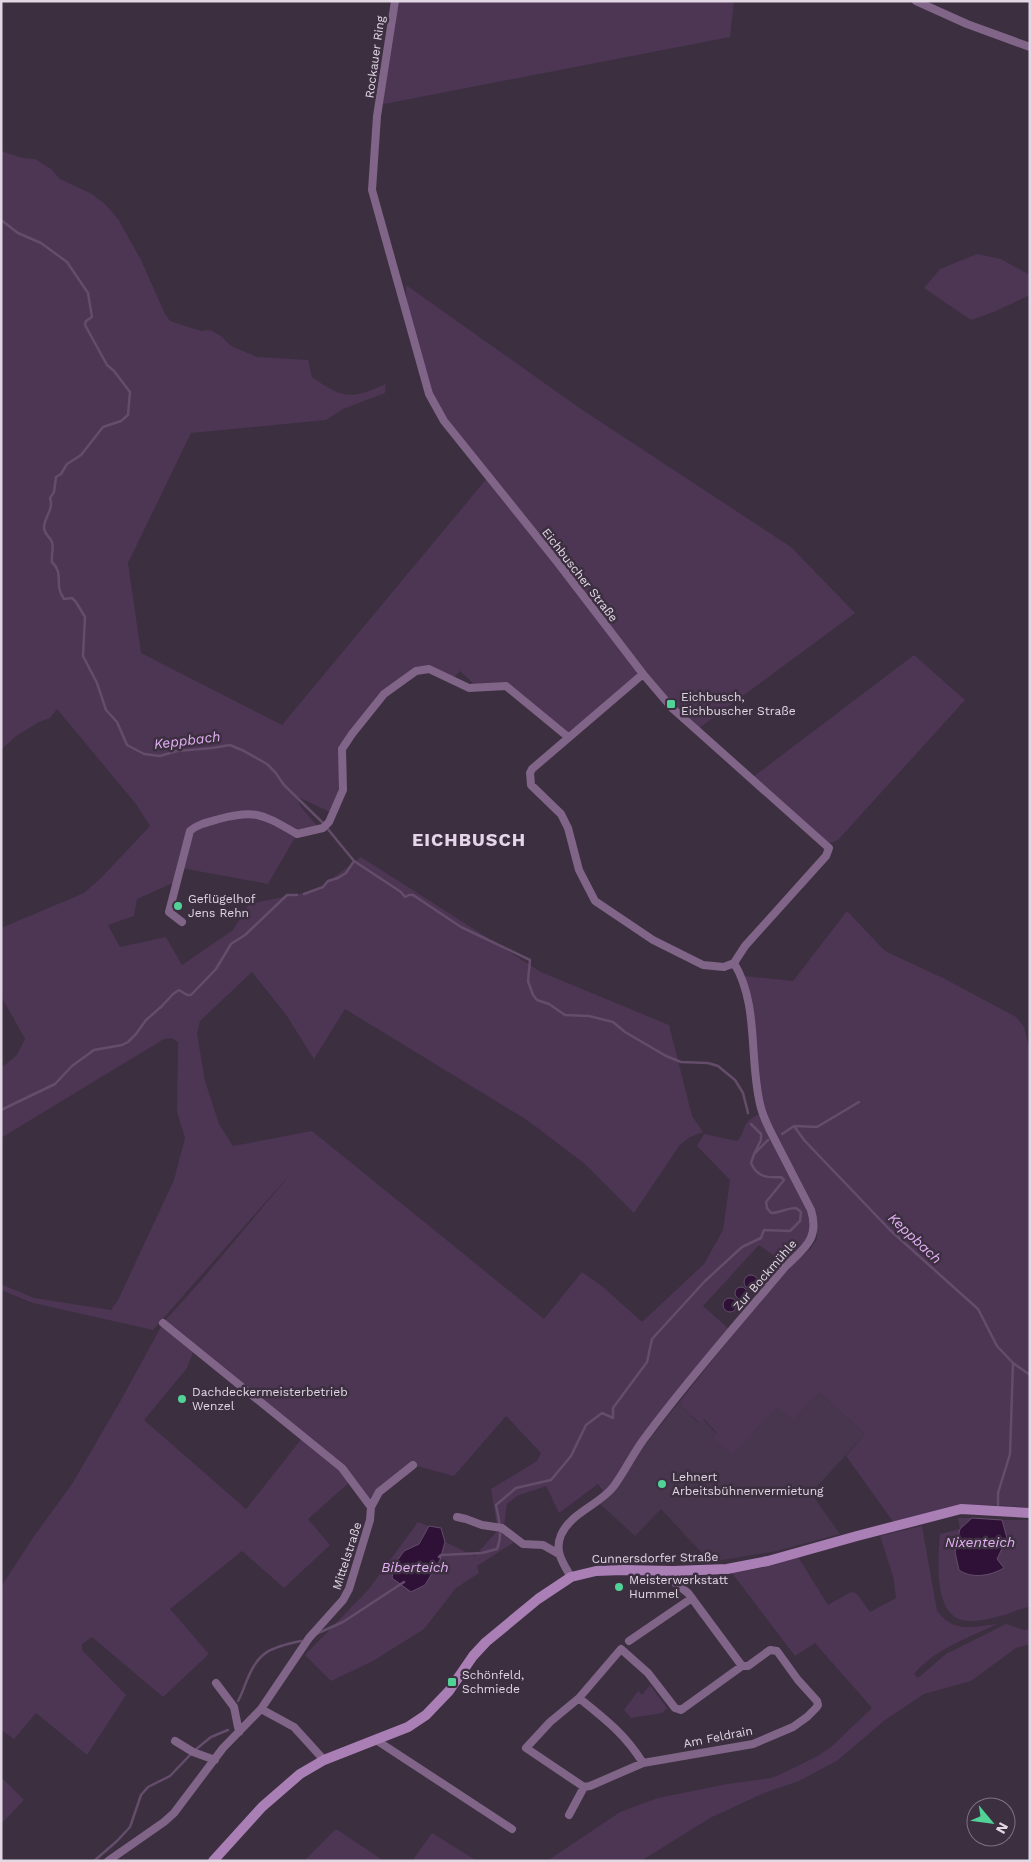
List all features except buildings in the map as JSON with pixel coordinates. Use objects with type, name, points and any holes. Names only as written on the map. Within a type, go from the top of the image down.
[{"type":"street","name":"Rockauer Ring","points":[[378,116],[395,1]]},
{"type":"street","points":[[916,1],[944,14],[1030,47]]},
{"type":"street","name":"Eichbuscher Straße","points":[[378,116],[372,190],[429,394],[444,421],[558,563],[643,674],[672,708],[829,848],[826,856],[745,946],[734,963]]},
{"type":"street","points":[[182,922],[169,912],[190,832],[196,826],[237,814],[252,813],[266,816],[297,834],[323,828],[331,818],[343,790],[342,750],[352,734],[384,694],[416,671],[429,669],[469,688],[506,686],[568,737]]},
{"type":"street","points":[[643,674],[532,768],[530,773],[531,786],[561,814],[568,828],[579,870],[595,901],[653,940],[703,965],[724,968],[734,963]]},
{"type":"street","name":"Zur Bockmühle","points":[[559,1554],[559,1543],[567,1526],[608,1494],[647,1434],[785,1267],[809,1242],[813,1234],[815,1223],[811,1210],[762,1115],[757,1089],[754,1043],[746,993],[734,963]]},
{"type":"street","name":"Mittelstraße","points":[[108,1861],[174,1814],[238,1732],[261,1709],[309,1638],[343,1600],[349,1589],[370,1520],[370,1507],[342,1468],[163,1324]]},
{"type":"street","points":[[370,1507],[379,1492],[413,1465]]},
{"type":"street","name":"Cunnersdorfer Straße","points":[[213,1861],[262,1807],[300,1774],[324,1760],[408,1727],[426,1715],[449,1691],[473,1656],[486,1642],[538,1599],[571,1577],[596,1571],[726,1569],[768,1561],[961,1509],[1030,1513]]},
{"type":"street","points":[[457,1517],[499,1528],[523,1544],[543,1545],[559,1554],[571,1577]]},
{"type":"street","points":[[569,1815],[584,1787],[526,1748],[530,1741],[550,1722],[580,1698],[620,1649],[648,1673],[675,1708],[680,1710],[742,1666],[688,1593],[674,1582],[673,1571]]},
{"type":"street","points":[[629,1641],[692,1598]]},
{"type":"street","name":"Am Feldrain","points":[[584,1787],[644,1763],[753,1744],[793,1727],[807,1717],[818,1705],[817,1701],[798,1680],[777,1651],[770,1650],[748,1666],[742,1666]]},
{"type":"street","points":[[216,1682],[234,1707],[238,1732]]},
{"type":"street","points":[[580,1698],[619,1731],[644,1763]]},
{"type":"street","points":[[261,1709],[294,1727],[324,1760]]},
{"type":"street","points":[[376,1740],[512,1829]]},
{"type":"street","points":[[175,1741],[193,1752],[215,1760]]},
{"type":"shaded area","points":[[398,1],[734,1],[730,37],[379,105]]},
{"type":"shaded area","points":[[1,151],[23,158],[35,159],[51,169],[60,179],[92,194],[106,205],[118,219],[141,260],[165,314],[170,321],[201,331],[210,330],[221,336],[231,346],[257,357],[308,360],[312,377],[340,393],[356,394],[386,384],[385,393],[343,409],[326,420],[191,433],[128,563],[141,653],[282,725],[488,477],[429,394],[407,317],[406,285],[581,409],[791,547],[855,613],[698,729],[670,702],[647,675],[568,737],[506,686],[469,688],[473,683],[460,671],[450,681],[429,669],[416,671],[384,694],[343,749],[343,790],[334,814],[296,796],[301,807],[320,829],[297,834],[268,884],[181,868],[175,882],[137,899],[134,916],[108,925],[120,947],[166,937],[182,965],[233,930],[249,904],[317,890],[361,857],[541,972],[669,1025],[692,1116],[703,1132],[688,1138],[679,1146],[634,1213],[585,1164],[527,1120],[345,1009],[314,1059],[287,1016],[252,972],[200,1021],[197,1034],[205,1081],[219,1124],[233,1146],[312,1131],[544,1319],[582,1272],[603,1287],[642,1322],[704,1264],[723,1230],[730,1180],[697,1146],[704,1134],[737,1141],[749,1120],[766,1111],[759,1086],[757,1044],[745,976],[793,981],[847,911],[885,951],[945,979],[1016,1017],[1024,1027],[1030,1052],[1030,1508],[994,1505],[961,1506],[894,1523],[846,1456],[865,1434],[819,1392],[793,1420],[777,1407],[732,1455],[713,1438],[717,1433],[704,1419],[700,1423],[682,1407],[680,1401],[780,1275],[811,1248],[817,1239],[817,1226],[784,1263],[759,1245],[703,1306],[729,1329],[613,1483],[604,1492],[598,1484],[559,1513],[546,1486],[517,1496],[507,1504],[504,1526],[497,1526],[491,1489],[537,1461],[541,1453],[506,1416],[454,1476],[413,1465],[379,1492],[371,1507],[351,1481],[308,1519],[330,1545],[284,1588],[242,1551],[170,1609],[209,1654],[163,1697],[92,1637],[82,1644],[82,1650],[126,1695],[87,1755],[36,1713],[14,1739],[1,1730],[1,1587],[32,1539],[72,1484],[163,1323],[293,1171],[153,1330],[33,1303],[1,1290],[1,1284],[34,1298],[111,1310],[118,1300],[174,1180],[185,1138],[177,1112],[178,1042],[171,1038],[164,1039],[1,1138],[1,1068],[16,1056],[25,1039],[1,996],[1,928],[84,893],[101,878],[150,826],[136,804],[57,709],[50,718],[39,722],[16,736],[1,750]],"holes":[[[194,1350],[303,1437],[246,1509],[144,1420],[187,1368]]]},
{"type":"shaded area","points":[[977,254],[1001,259],[1030,275],[1030,295],[971,320],[924,288],[940,269]]},
{"type":"shaded area","points":[[914,655],[965,700],[838,840],[830,843],[822,839],[753,777]]},
{"type":"shaded area","points":[[819,1392],[865,1434],[811,1493],[840,1534],[777,1551],[710,1562],[661,1509],[635,1536],[600,1504],[620,1485],[641,1450],[680,1401],[682,1407],[699,1423],[703,1419],[717,1434],[714,1437],[777,1407]]},
{"type":"shaded area","points":[[958,1518],[972,1518],[960,1529]]},
{"type":"shaded area","points":[[1002,1520],[1030,1520],[1030,1607],[976,1621],[962,1620],[953,1615],[946,1607],[939,1583],[940,1534],[960,1529],[997,1559],[1007,1538]]},
{"type":"shaded area","points":[[418,1522],[429,1526],[419,1544],[404,1551],[393,1578],[411,1591],[440,1560],[445,1542],[475,1556],[497,1531],[503,1532],[516,1541],[477,1566],[479,1573],[456,1588],[424,1629],[373,1661],[331,1681],[305,1655],[368,1590]]},
{"type":"shaded area","points":[[922,1526],[937,1611],[943,1618],[957,1626],[972,1627],[997,1624],[942,1651],[922,1665],[914,1674],[918,1678],[946,1654],[1006,1624],[1024,1630],[1030,1629],[1030,1644],[1016,1648],[971,1681],[924,1694],[885,1720],[838,1760],[799,1781],[764,1793],[710,1818],[641,1861],[547,1861],[620,1812],[658,1798],[727,1784],[771,1778],[818,1756],[831,1747],[872,1708],[815,1643],[795,1656],[732,1573],[766,1567],[798,1557],[828,1605],[851,1592],[857,1594],[870,1612],[896,1598],[893,1576],[880,1536]]},
{"type":"shaded area","points":[[650,1685],[667,1708],[662,1713],[631,1718],[624,1710],[638,1691],[642,1695]]},
{"type":"shaded area","points":[[1,1777],[24,1800],[1,1824]]},
{"type":"shaded area","points":[[336,1829],[384,1861],[304,1861]]},
{"type":"shaded area","points":[[432,1833],[477,1861],[412,1861]]},
{"type":"water","points":[[751,1275],[756,1277],[758,1282],[756,1287],[751,1289],[746,1287],[744,1282],[746,1277]]},
{"type":"water","points":[[739,1287],[743,1287],[747,1293],[743,1299],[739,1299],[735,1295],[735,1291]]},
{"type":"water","points":[[730,1298],[735,1300],[737,1305],[735,1310],[730,1312],[725,1310],[723,1305],[725,1300]]},
{"type":"water","name":"Nixenteich","points":[[972,1518],[1002,1520],[1007,1538],[997,1559],[1004,1568],[993,1573],[981,1575],[970,1575],[959,1570],[955,1552],[960,1529]]},
{"type":"water","name":"Biberteich","points":[[429,1526],[441,1528],[445,1542],[440,1560],[425,1585],[411,1592],[392,1578],[394,1565],[404,1551],[419,1544]]},
{"type":"waterway","name":"Keppbach","points":[[1,220],[18,233],[41,243],[67,262],[88,293],[92,317],[86,321],[85,325],[107,365],[130,392],[128,415],[121,421],[103,427],[81,455],[67,464],[61,474],[56,477],[54,492],[50,498],[51,506],[44,528],[53,544],[52,562],[58,571],[61,593],[64,599],[72,598],[85,617],[83,656],[97,683],[106,710],[117,722],[127,745],[144,754],[160,756],[177,751],[230,745],[267,764],[284,785],[322,822],[354,861],[401,892],[405,897],[413,895],[461,927],[530,960],[528,981],[537,1000],[549,1004],[565,1015],[589,1016],[613,1022],[625,1032],[666,1056],[681,1062],[708,1063],[718,1066],[735,1080],[743,1093],[748,1113]]},
{"type":"waterway","points":[[304,894],[323,887],[328,881],[346,873],[354,861]]},
{"type":"waterway","points":[[1,1110],[55,1084],[72,1066],[94,1050],[122,1045],[128,1042],[146,1020],[173,994],[179,990],[187,995],[191,995],[216,969],[231,944],[245,935],[287,895],[297,895]]},
{"type":"waterway","points":[[795,1126],[817,1127],[859,1102]]},
{"type":"waterway","name":"Keppbach","points":[[751,1124],[761,1134],[761,1140],[754,1154],[768,1140]]},
{"type":"waterway","name":"Keppbach","points":[[782,1134],[794,1126],[804,1140],[890,1230],[978,1309],[997,1346],[1013,1363],[1030,1375]]},
{"type":"waterway","points":[[439,1557],[441,1555],[482,1553],[497,1549],[500,1532],[496,1505],[516,1488],[551,1480],[571,1456],[586,1425],[602,1413],[613,1418],[613,1408],[647,1362],[652,1339],[705,1281],[742,1247],[761,1238],[764,1230],[790,1231],[800,1221],[801,1212],[796,1208],[771,1213],[767,1208],[766,1202],[784,1180],[781,1177],[759,1174],[751,1163],[754,1154]]},
{"type":"waterway","points":[[998,1505],[998,1493],[1010,1454],[1013,1363]]},
{"type":"waterway","points":[[316,1634],[343,1622],[404,1582]]},
{"type":"waterway","points":[[238,1701],[251,1670],[261,1656],[274,1648],[301,1641]]},
{"type":"waterway","points":[[195,1750],[211,1737],[228,1730]]},
{"type":"waterway","points":[[94,1861],[130,1827],[141,1795],[148,1787],[170,1776],[191,1754]]},
{"type":"place","name":"Eichbusch, Eichbuscher Straße","points":[[671,704]]},
{"type":"place","name":"Geflügelhof Jens Rehn","points":[[178,906]]},
{"type":"place","name":"Dachdeckermeisterbetrieb Wenzel","points":[[182,1399]]},
{"type":"place","name":"Lehnert Arbeitsbühnenvermietung","points":[[662,1484]]},
{"type":"place","name":"Meisterwerkstatt Hummel","points":[[619,1587]]},
{"type":"place","name":"Schönfeld, Schmiede","points":[[452,1682]]},
{"type":"district","name":"EICHBUSCH","points":[[469,840]]}]
